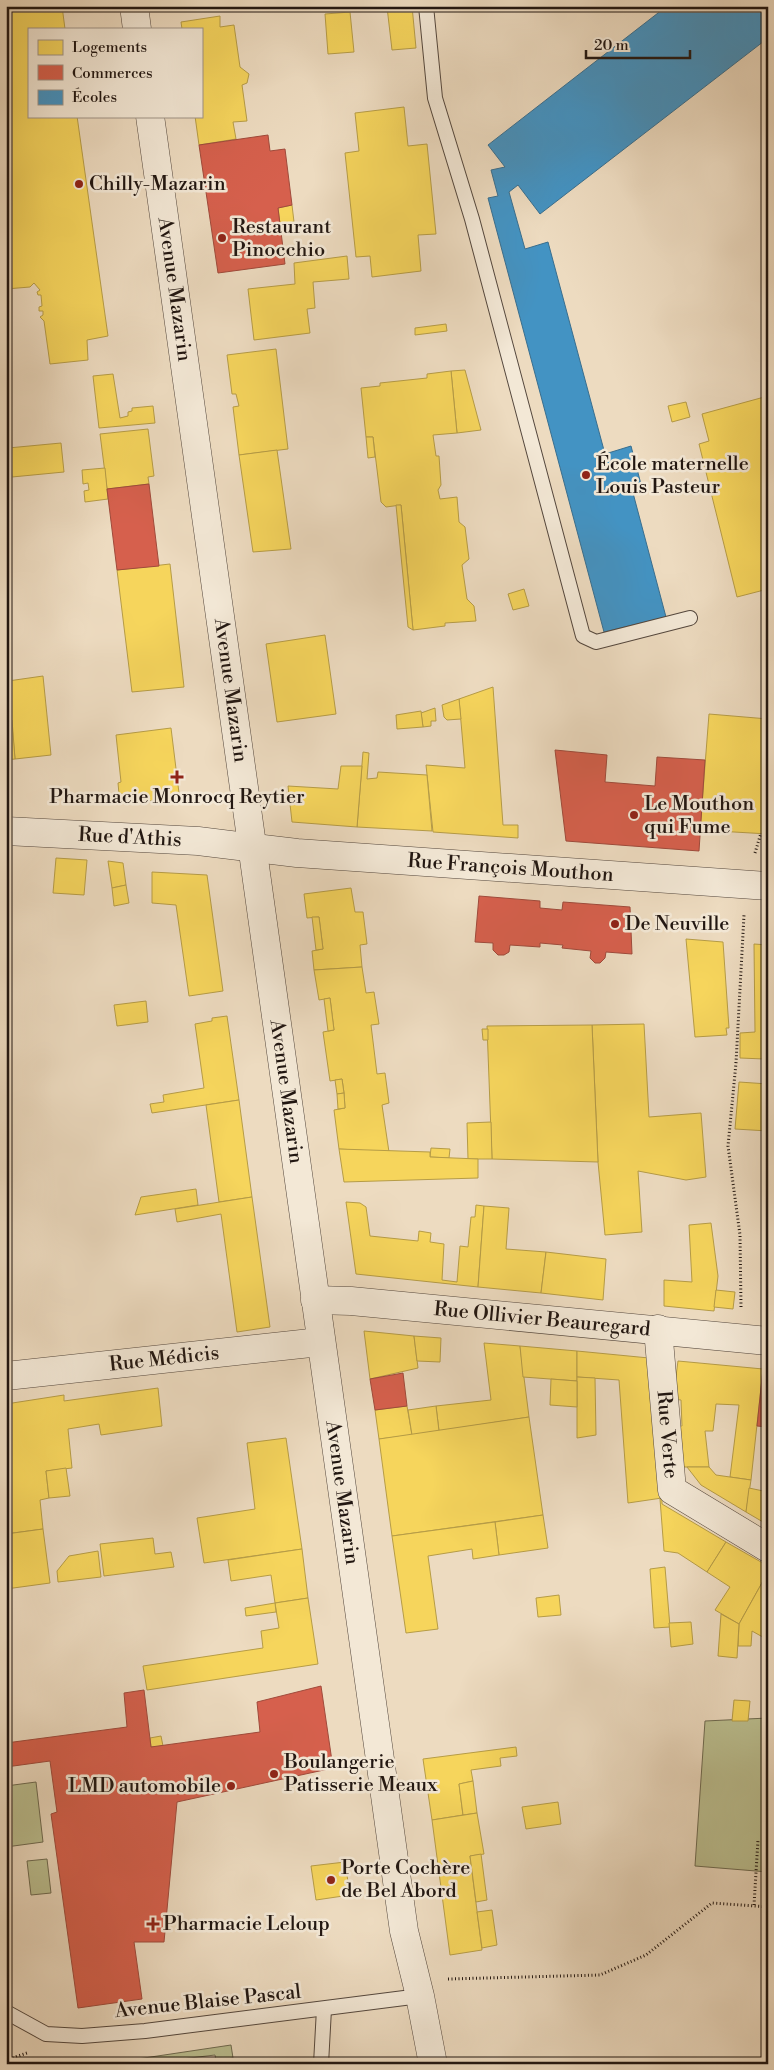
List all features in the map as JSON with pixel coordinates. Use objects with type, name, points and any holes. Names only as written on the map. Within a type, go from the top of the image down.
[{"type":"street","points":[[134,6],[137,28]]},
{"type":"street","name":"Avenue Mazarin","points":[[150,118],[254,847],[320,1342],[404,1931],[432,2064]]},
{"type":"street","name":"Rue d'Athis","points":[[6,831],[198,841],[254,847]]},
{"type":"street","name":"Rue François Mouthon","points":[[254,847],[468,866],[756,886]]},
{"type":"street","name":"Rue Ollivier Beauregard","points":[[315,1300],[351,1301],[755,1339]]},
{"type":"street","name":"Rue Verte","points":[[658,1329],[672,1490],[768,1548]]},
{"type":"street","name":"Rue Médicis","points":[[6,1376],[320,1342]]},
{"type":"lane","points":[[426,6],[435,98],[472,219],[583,636],[596,642],[690,618]]},
{"type":"lane","name":"Avenue Blaise Pascal","points":[[6,2012],[46,2034],[82,2036],[146,2031],[324,2009],[417,1988]]},
{"type":"lane","points":[[321,2064],[324,2009]]},
{"type":"path","points":[[755,1339],[728,1146],[756,886]]},
{"type":"path","points":[[754,1906],[758,1840]]},
{"type":"path","points":[[417,1988],[600,1975],[646,1955],[712,1903],[768,1907]]},
{"type":"green space","points":[[768,1718],[768,1872],[695,1866],[705,1721]]},
{"type":"green space","points":[[36,1782],[43,1842],[6,1847],[6,1786]]},
{"type":"green space","points":[[47,1859],[51,1893],[31,1895],[27,1861]]},
{"type":"green space","points":[[231,2045],[233,2058],[216,2061],[215,2055],[165,2061],[162,2064],[104,2064]]},
{"type":"building: Logements","points":[[6,6],[62,6],[65,28],[28,28],[28,118],[77,118],[108,336],[87,340],[88,360],[50,364],[44,321],[40,317],[43,315],[43,311],[39,311],[39,307],[42,306],[41,295],[38,295],[37,292],[40,290],[34,283],[30,287],[6,289]]},
{"type":"building: Logements","points":[[412,6],[416,48],[392,50],[387,7]]},
{"type":"building: Logements","points":[[350,12],[354,52],[328,54],[325,14]]},
{"type":"building: Logements","points":[[220,16],[220,27],[234,25],[240,67],[249,74],[247,83],[242,85],[247,121],[233,122],[236,139],[199,145],[195,118],[202,118],[202,28],[182,28],[181,22]]},
{"type":"building: Logements","points":[[404,107],[408,146],[427,144],[436,234],[418,235],[421,271],[372,277],[370,256],[356,257],[345,153],[359,151],[355,113]]},
{"type":"building: Logements","points":[[292,205],[294,222],[280,224],[278,208]]},
{"type":"building: Logements","points":[[347,256],[349,279],[313,282],[315,308],[307,309],[310,333],[254,340],[248,289],[295,284],[294,263]]},
{"type":"building: Logements","points":[[446,324],[447,331],[415,335],[415,328]]},
{"type":"building: Logements","points":[[276,349],[288,449],[239,455],[233,407],[239,406],[236,394],[232,394],[227,355]]},
{"type":"building: Logements","points":[[465,370],[481,430],[457,433],[451,371]]},
{"type":"building: Logements","points":[[451,371],[457,433],[433,435],[436,456],[439,456],[441,485],[438,490],[440,499],[457,497],[459,522],[465,527],[469,559],[462,565],[467,599],[474,606],[476,621],[445,623],[445,626],[413,630],[401,505],[386,507],[381,502],[373,437],[366,437],[361,388],[380,386],[380,383],[427,378],[427,374]]},
{"type":"building: Logements","points":[[113,374],[120,418],[128,416],[128,412],[132,411],[132,408],[153,406],[155,423],[99,428],[93,376]]},
{"type":"building: Logements","points":[[768,396],[768,589],[737,597],[699,444],[709,441],[702,414]]},
{"type":"building: Logements","points":[[686,402],[690,417],[672,422],[668,406]]},
{"type":"building: Logements","points":[[148,429],[154,476],[148,477],[149,484],[107,489],[100,434]]},
{"type":"building: Logements","points":[[366,437],[373,437],[375,457],[368,458]]},
{"type":"building: Logements","points":[[61,443],[64,472],[12,477],[8,448]]},
{"type":"building: Logements","points":[[277,450],[291,549],[253,552],[239,455]]},
{"type":"building: Logements","points":[[105,468],[108,499],[85,502],[84,491],[89,490],[88,483],[83,484],[82,470]]},
{"type":"building: Logements","points":[[396,505],[401,505],[413,630],[408,627]]},
{"type":"building: Logements","points":[[170,564],[184,687],[132,692],[117,570]]},
{"type":"building: Logements","points":[[524,589],[529,606],[513,610],[508,594]]},
{"type":"building: Logements","points":[[325,635],[336,714],[277,722],[266,644]]},
{"type":"building: Logements","points":[[6,663],[10,699],[6,699]]},
{"type":"building: Logements","points":[[43,676],[51,755],[15,759],[8,681]]},
{"type":"building: Logements","points":[[493,687],[503,825],[518,825],[518,838],[433,832],[426,765],[465,768],[459,699]]},
{"type":"building: Logements","points":[[459,699],[461,719],[447,720],[444,717],[442,705]]},
{"type":"building: Logements","points":[[435,708],[436,721],[431,721],[431,726],[423,727],[421,713]]},
{"type":"building: Logements","points":[[421,711],[423,727],[397,729],[396,715]]},
{"type":"building: Logements","points":[[709,714],[768,719],[768,834],[700,830]]},
{"type":"building: Logements","points":[[6,720],[12,720],[15,759],[6,760]]},
{"type":"building: Logements","points":[[171,728],[179,793],[173,802],[124,799],[124,794],[119,794],[118,783],[121,782],[116,735]]},
{"type":"building: Logements","points":[[363,752],[369,753],[367,779],[377,778],[378,772],[427,775],[432,831],[357,827]]},
{"type":"building: Logements","points":[[341,766],[362,766],[357,827],[292,822],[288,786],[338,789]]},
{"type":"building: Logements","points":[[56,858],[87,860],[84,895],[53,893]]},
{"type":"building: Logements","points":[[108,861],[123,863],[126,885],[112,888]]},
{"type":"building: Logements","points":[[152,872],[207,875],[223,991],[189,996],[176,905],[152,903]]},
{"type":"building: Logements","points":[[126,885],[129,903],[114,906],[112,888]]},
{"type":"building: Logements","points":[[351,888],[355,912],[363,912],[367,944],[360,945],[362,967],[314,970],[312,951],[323,949],[319,917],[307,918],[304,894]]},
{"type":"building: Logements","points":[[312,917],[319,917],[323,949],[316,950]]},
{"type":"building: Logements","points":[[686,939],[723,942],[729,1028],[726,1028],[727,1035],[695,1037]]},
{"type":"building: Logements","points":[[754,944],[768,945],[768,1064],[764,1064],[764,1059],[740,1058],[740,1033],[755,1032]]},
{"type":"building: Logements","points":[[362,967],[366,993],[374,992],[379,1024],[371,1025],[377,1074],[385,1073],[389,1103],[382,1105],[389,1152],[339,1149],[334,1110],[345,1108],[344,1093],[342,1079],[330,1081],[323,1032],[334,1030],[330,998],[319,1000],[314,970]]},
{"type":"building: Logements","points":[[330,998],[334,1030],[328,1031],[324,999]]},
{"type":"building: Logements","points":[[146,1001],[148,1022],[117,1026],[114,1005]]},
{"type":"building: Logements","points":[[227,1016],[239,1100],[152,1113],[150,1104],[164,1102],[163,1095],[204,1088],[195,1024],[212,1021],[212,1018]]},
{"type":"building: Logements","points":[[644,1024],[649,1117],[701,1113],[706,1177],[686,1180],[638,1171],[642,1232],[605,1235],[598,1162],[592,1025]]},
{"type":"building: Logements","points":[[592,1025],[598,1162],[492,1159],[487,1026]]},
{"type":"building: Logements","points":[[482,1029],[488,1029],[488,1040],[483,1040]]},
{"type":"building: Logements","points":[[342,1079],[344,1093],[337,1094],[335,1080]]},
{"type":"building: Logements","points":[[739,1082],[768,1084],[768,1131],[735,1129]]},
{"type":"building: Logements","points":[[344,1093],[345,1108],[338,1109],[337,1094]]},
{"type":"building: Logements","points":[[239,1100],[252,1197],[219,1202],[206,1105]]},
{"type":"building: Logements","points":[[491,1122],[492,1159],[468,1159],[467,1123]]},
{"type":"building: Logements","points":[[431,1148],[450,1149],[449,1158],[430,1157]]},
{"type":"building: Logements","points":[[339,1149],[430,1152],[430,1157],[478,1159],[478,1178],[344,1182]]},
{"type":"building: Logements","points":[[196,1189],[198,1205],[135,1215],[141,1197]]},
{"type":"building: Logements","points":[[252,1197],[270,1327],[237,1332],[221,1214],[177,1222],[175,1209]]},
{"type":"building: Logements","points":[[346,1202],[360,1203],[366,1207],[370,1236],[418,1241],[419,1231],[431,1233],[430,1242],[444,1244],[442,1280],[457,1282],[460,1246],[468,1247],[471,1217],[475,1217],[476,1205],[484,1206],[478,1287],[356,1274]]},
{"type":"building: Logements","points":[[484,1206],[509,1208],[506,1249],[546,1252],[541,1293],[478,1287]]},
{"type":"building: Logements","points":[[711,1223],[718,1276],[714,1311],[664,1306],[664,1280],[692,1282],[689,1225]]},
{"type":"building: Logements","points":[[546,1252],[606,1259],[603,1300],[541,1293]]},
{"type":"building: Logements","points":[[716,1290],[735,1292],[733,1309],[714,1307]]},
{"type":"building: Logements","points":[[364,1331],[414,1336],[418,1368],[370,1379]]},
{"type":"building: Logements","points":[[414,1336],[441,1338],[440,1362],[417,1361]]},
{"type":"building: Logements","points":[[484,1343],[520,1346],[529,1417],[439,1431],[436,1406],[491,1400]]},
{"type":"building: Logements","points":[[520,1346],[577,1351],[577,1381],[523,1377]]},
{"type":"building: Logements","points":[[577,1351],[649,1358],[662,1498],[628,1503],[619,1380],[577,1377]]},
{"type":"building: Logements","points":[[678,1361],[763,1369],[751,1480],[730,1477],[739,1405],[716,1404],[713,1431],[705,1431],[709,1467],[679,1467],[674,1426],[682,1426],[681,1400],[673,1399]]},
{"type":"building: Logements","points":[[577,1377],[595,1378],[596,1435],[577,1438]]},
{"type":"building: Logements","points":[[551,1379],[577,1381],[577,1407],[550,1405]]},
{"type":"building: Logements","points":[[158,1388],[162,1426],[101,1435],[99,1424],[68,1429],[72,1468],[46,1471],[49,1498],[40,1500],[43,1529],[6,1534],[6,1477],[9,1477],[6,1451],[6,1404],[64,1395],[64,1401]]},
{"type":"building: Logements","points":[[407,1406],[412,1435],[379,1439],[375,1410]]},
{"type":"building: Logements","points":[[436,1406],[439,1431],[412,1435],[408,1410]]},
{"type":"building: Logements","points":[[529,1417],[543,1515],[392,1536],[379,1439]]},
{"type":"building: Logements","points":[[286,1438],[302,1549],[204,1563],[197,1518],[255,1509],[247,1443]]},
{"type":"building: Logements","points":[[687,1467],[709,1467],[716,1475],[751,1480],[746,1512],[701,1485]]},
{"type":"building: Logements","points":[[66,1468],[70,1496],[49,1498],[46,1471]]},
{"type":"building: Logements","points":[[749,1488],[768,1492],[768,1511],[763,1522],[746,1512]]},
{"type":"building: Logements","points":[[662,1498],[662,1504],[726,1542],[707,1572],[678,1553],[664,1551],[660,1499]]},
{"type":"building: Logements","points":[[543,1515],[548,1548],[499,1555],[495,1522]]},
{"type":"building: Logements","points":[[495,1522],[499,1555],[473,1559],[472,1549],[428,1556],[438,1629],[406,1633],[392,1536]]},
{"type":"building: Logements","points":[[43,1529],[50,1583],[6,1589],[6,1534]]},
{"type":"building: Logements","points":[[153,1538],[155,1554],[171,1552],[174,1567],[104,1576],[100,1544]]},
{"type":"building: Logements","points":[[726,1542],[768,1566],[768,1572],[739,1624],[715,1610],[730,1587],[707,1572]]},
{"type":"building: Logements","points":[[302,1549],[308,1598],[275,1603],[271,1575],[231,1581],[228,1560]]},
{"type":"building: Logements","points":[[98,1551],[101,1577],[58,1582],[57,1571],[69,1556]]},
{"type":"building: Logements","points":[[665,1567],[670,1627],[654,1628],[650,1569]]},
{"type":"building: Logements","points":[[768,1572],[768,1640],[752,1631],[751,1646],[738,1646],[739,1624]]},
{"type":"building: Logements","points":[[559,1595],[561,1615],[538,1617],[536,1598]]},
{"type":"building: Logements","points":[[308,1598],[318,1664],[147,1690],[143,1666],[263,1648],[261,1631],[279,1628],[275,1603]]},
{"type":"building: Logements","points":[[275,1603],[276,1612],[246,1616],[245,1608]]},
{"type":"building: Logements","points":[[721,1614],[739,1624],[737,1658],[718,1656]]},
{"type":"building: Logements","points":[[691,1622],[693,1644],[671,1647],[669,1623]]},
{"type":"building: Logements","points":[[734,1700],[750,1701],[748,1721],[732,1721]]},
{"type":"building: Logements","points":[[161,1736],[163,1746],[151,1747],[150,1738]]},
{"type":"building: Logements","points":[[516,1747],[517,1756],[500,1758],[501,1766],[471,1770],[473,1781],[459,1784],[463,1815],[432,1820],[423,1759]]},
{"type":"building: Logements","points":[[473,1781],[477,1813],[463,1815],[459,1784]]},
{"type":"building: Logements","points":[[558,1802],[561,1824],[526,1829],[522,1807]]},
{"type":"building: Logements","points":[[477,1813],[484,1854],[470,1856],[482,1950],[450,1955],[432,1820]]},
{"type":"building: Logements","points":[[481,1854],[487,1900],[476,1902],[470,1856]]},
{"type":"building: Logements","name":"Porte Cochère de Bel Abord","points":[[345,1862],[350,1895],[316,1900],[311,1866]]},
{"type":"building: Logements","points":[[492,1910],[497,1945],[482,1948],[477,1912]]},
{"type":"building: Commerces","points":[[268,135],[270,151],[285,149],[292,205],[278,208],[285,264],[218,273],[199,145]]},
{"type":"building: Commerces","points":[[149,484],[159,566],[117,570],[107,489]]},
{"type":"building: Commerces","points":[[555,750],[607,755],[605,782],[655,786],[657,757],[705,760],[699,851],[566,841]]},
{"type":"building: Commerces","points":[[479,896],[540,901],[540,908],[562,910],[563,902],[630,907],[632,954],[606,952],[605,958],[600,963],[595,963],[590,958],[591,951],[562,948],[563,945],[540,943],[540,947],[510,945],[509,952],[504,955],[498,955],[493,950],[493,943],[475,942]]},
{"type":"building: Commerces","points":[[763,1369],[768,1369],[768,1427],[757,1426]]},
{"type":"building: Commerces","points":[[403,1373],[407,1406],[375,1410],[370,1379]]},
{"type":"building: Commerces","points":[[321,1686],[333,1768],[177,1802],[164,1942],[134,1942],[142,1999],[78,2008],[51,1814],[57,1812],[50,1761],[6,1767],[6,1743],[127,1727],[124,1693],[144,1690],[151,1747],[260,1732],[257,1702]]},
{"type":"building: Écoles","points":[[667,6],[768,6],[768,38],[540,214],[518,185],[509,192],[525,249],[548,242],[605,454],[631,446],[643,492],[633,493],[666,617],[604,632],[488,198],[498,196],[491,170],[505,167],[488,145]]},
{"type":"place","name":"Chilly-Mazarin","points":[[79,184]]},
{"type":"place","name":"Restaurant Pinocchio","points":[[222,238]]},
{"type":"place","name":"École maternelle Louis Pasteur","points":[[586,475]]},
{"type":"place","name":"Pharmacie Monrocq Reytier","points":[[177,777]]},
{"type":"place","name":"Le Mouthon qui Fume","points":[[634,815]]},
{"type":"place","name":"De Neuville","points":[[615,924]]},
{"type":"place","name":"Boulangerie Patisserie Meaux","points":[[274,1774]]},
{"type":"place","name":"LMD automobile","points":[[231,1786]]},
{"type":"place","name":"Porte Cochère de Bel Abord","points":[[331,1880]]},
{"type":"place","name":"Pharmacie Leloup","points":[[153,1924]]}]
